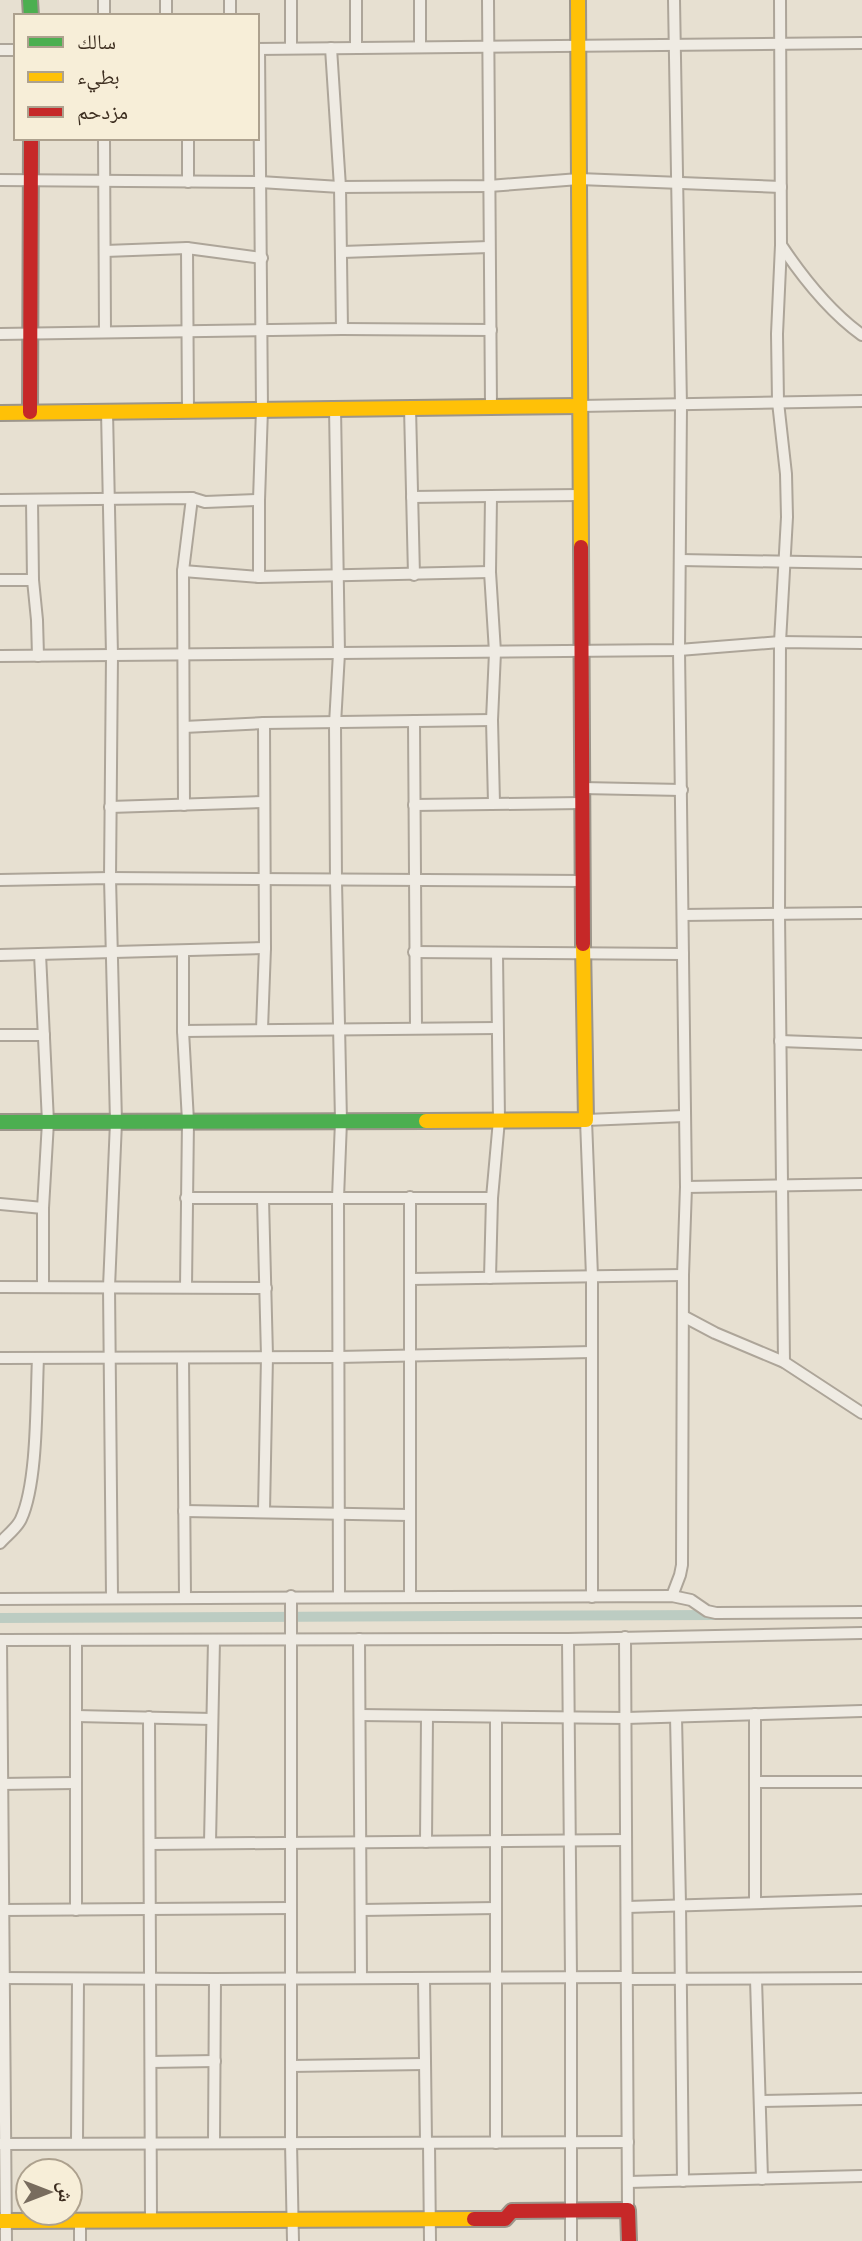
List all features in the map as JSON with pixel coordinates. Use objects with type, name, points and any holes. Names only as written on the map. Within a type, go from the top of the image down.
[{"type":"street","points":[[291,0],[291,48]]},
{"type":"street","points":[[356,0],[356,47]]},
{"type":"street","points":[[420,0],[420,47]]},
{"type":"street","points":[[488,0],[491,407]]},
{"type":"street","points":[[578,0],[582,881],[592,1276],[592,1597]]},
{"type":"street","points":[[672,1596],[681,1565],[686,1186],[679,650],[681,406],[674,0]]},
{"type":"street","points":[[780,0],[781,245],[777,334],[778,402],[786,474],[785,562],[780,642],[779,914],[784,1362]]},
{"type":"street","points":[[259,49],[862,43]]},
{"type":"street","points":[[331,48],[340,187],[342,329]]},
{"type":"street","points":[[259,116],[262,258],[259,577]]},
{"type":"street","points":[[30,412],[31,140]]},
{"type":"street","points":[[104,140],[105,332]]},
{"type":"street","points":[[188,140],[188,182]]},
{"type":"street","points":[[0,180],[260,182],[340,187],[489,186],[579,179],[781,187]]},
{"type":"street","points":[[781,245],[812,286],[862,335]]},
{"type":"street","points":[[342,252],[489,247]]},
{"type":"street","points":[[104,251],[187,248],[262,258]]},
{"type":"street","points":[[187,248],[188,410]]},
{"type":"street","points":[[0,334],[342,329],[491,330]]},
{"type":"street","points":[[0,412],[681,406],[862,401]]},
{"type":"street","points":[[335,408],[339,653],[335,724],[336,881],[341,1121],[338,1198],[339,1596]]},
{"type":"street","points":[[410,408],[414,575]]},
{"type":"street","points":[[107,411],[110,498],[110,878],[116,1122],[109,1287],[112,1597]]},
{"type":"street","points":[[412,497],[580,495]]},
{"type":"street","points":[[491,497],[490,572],[495,652],[492,720],[494,803]]},
{"type":"street","points":[[184,805],[183,571],[192,498]]},
{"type":"street","points":[[0,500],[258,500]]},
{"type":"street","points":[[32,500],[38,656]]},
{"type":"street","points":[[680,560],[862,563]]},
{"type":"street","points":[[183,571],[259,577],[490,572]]},
{"type":"street","points":[[0,580],[33,580]]},
{"type":"street","points":[[0,656],[580,652],[679,650],[780,642],[862,643]]},
{"type":"street","points":[[184,727],[264,723],[492,720]]},
{"type":"street","points":[[414,721],[416,1028]]},
{"type":"street","points":[[262,1029],[265,948],[264,723]]},
{"type":"street","points":[[414,805],[494,803],[682,790]]},
{"type":"street","points":[[110,807],[264,802]]},
{"type":"street","points":[[0,880],[110,878],[582,881]]},
{"type":"street","points":[[683,915],[862,913]]},
{"type":"street","points":[[0,955],[265,948]]},
{"type":"street","points":[[183,952],[183,1031],[188,1121],[186,1287]]},
{"type":"street","points":[[414,952],[684,954]]},
{"type":"street","points":[[490,1278],[492,1198],[499,1120],[497,953]]},
{"type":"street","points":[[40,954],[48,1122],[43,1287]]},
{"type":"street","points":[[183,1031],[497,1028]]},
{"type":"street","points":[[0,1035],[44,1035]]},
{"type":"street","points":[[780,1041],[862,1044]]},
{"type":"street","points":[[0,1122],[586,1120],[684,1116]]},
{"type":"street","points":[[686,1186],[862,1184]]},
{"type":"street","points":[[410,1197],[410,1597]]},
{"type":"street","points":[[186,1198],[492,1198]]},
{"type":"street","points":[[263,1199],[267,1356],[264,1511]]},
{"type":"street","points":[[0,1204],[44,1208]]},
{"type":"street","points":[[411,1279],[683,1275]]},
{"type":"street","points":[[0,1287],[266,1288]]},
{"type":"street","points":[[683,1315],[715,1333],[784,1362],[862,1413]]},
{"type":"street","points":[[0,1358],[338,1357],[592,1352]]},
{"type":"street","points":[[0,1543],[20,1521],[27,1500],[33,1463],[38,1358]]},
{"type":"street","points":[[183,1358],[185,1597]]},
{"type":"street","points":[[184,1511],[409,1515]]},
{"type":"street","points":[[0,1599],[185,1597],[291,1602],[339,1596],[672,1596],[691,1600],[707,1611],[716,1613],[862,1612]]},
{"type":"street","points":[[291,1602],[293,2241]]},
{"type":"street","points":[[6,2241],[3,2221],[1,1640],[214,1640],[290,1633],[359,1639],[568,1639],[862,1633]]},
{"type":"street","points":[[625,1637],[629,2241]]},
{"type":"street","points":[[359,1639],[361,1978]]},
{"type":"street","points":[[568,1639],[572,1976],[571,2241]]},
{"type":"street","points":[[76,1640],[76,1910]]},
{"type":"street","points":[[209,1843],[214,1640]]},
{"type":"street","points":[[360,1715],[626,1718],[862,1711]]},
{"type":"street","points":[[755,1714],[755,1902]]},
{"type":"street","points":[[76,1716],[212,1719]]},
{"type":"street","points":[[426,1842],[427,1716]]},
{"type":"street","points":[[149,1717],[151,2220]]},
{"type":"street","points":[[496,1717],[496,2143]]},
{"type":"street","points":[[676,1717],[683,2181]]},
{"type":"street","points":[[755,1782],[862,1782]]},
{"type":"street","points":[[1,1784],[75,1783]]},
{"type":"street","points":[[150,1844],[626,1840]]},
{"type":"street","points":[[626,1907],[862,1900]]},
{"type":"street","points":[[4,1910],[291,1908]]},
{"type":"street","points":[[361,1910],[496,1908]]},
{"type":"street","points":[[2,1978],[862,1978]]},
{"type":"street","points":[[424,1978],[430,2241]]},
{"type":"street","points":[[77,2143],[78,1979]]},
{"type":"street","points":[[214,2143],[215,1979]]},
{"type":"street","points":[[756,1979],[762,2179]]},
{"type":"street","points":[[151,2062],[215,2061]]},
{"type":"street","points":[[291,2066],[424,2064]]},
{"type":"street","points":[[760,2101],[862,2099]]},
{"type":"street","points":[[3,2144],[628,2142]]},
{"type":"street","points":[[628,2182],[862,2176]]},
{"type":"street","points":[[84,2221],[505,2219],[512,2211],[628,2210]]},
{"type":"waterway","points":[[0,1618],[717,1615]]},
{"type":"traffic: fast","points":[[30,0],[31,14]]},
{"type":"traffic: fast","points":[[0,1122],[426,1121]]},
{"type":"traffic: slow","points":[[578,0],[581,547]]},
{"type":"traffic: slow","points":[[0,413],[580,406]]},
{"type":"traffic: slow","points":[[426,1121],[586,1120],[583,944]]},
{"type":"traffic: slow","points":[[0,2221],[474,2219]]},
{"type":"traffic: jam","points":[[30,412],[31,140]]},
{"type":"traffic: jam","points":[[581,547],[583,944]]},
{"type":"traffic: jam","points":[[474,2219],[505,2219],[512,2211],[628,2210],[629,2241]]}]
